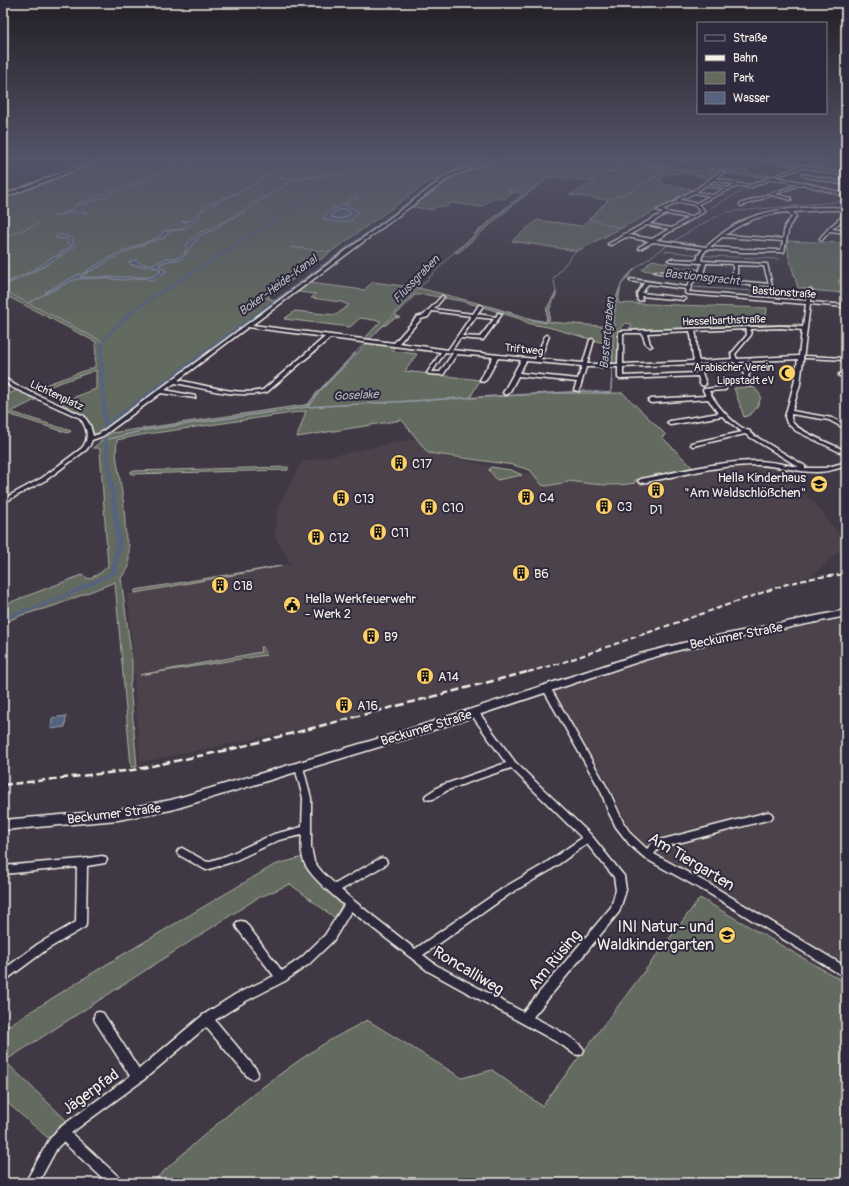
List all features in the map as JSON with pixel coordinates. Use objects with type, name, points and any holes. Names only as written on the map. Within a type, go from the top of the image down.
[{"type":"main road","name":"Beckumer Straße","points":[[3,825],[118,815],[148,810],[212,794],[663,651],[846,614]]},
{"type":"street","points":[[3,501],[44,479],[88,446],[90,439],[101,435],[399,213]]},
{"type":"street","points":[[610,244],[665,213]]},
{"type":"street","points":[[668,213],[690,218]]},
{"type":"street","points":[[640,248],[699,213]]},
{"type":"street","points":[[689,286],[692,279],[700,277],[704,263],[699,260],[700,255],[715,240],[756,216],[779,213]]},
{"type":"street","points":[[624,235],[651,241],[706,248],[738,251],[783,251],[787,226],[794,217],[792,213]]},
{"type":"street","points":[[821,240],[829,230],[846,216]]},
{"type":"street","points":[[646,224],[672,229]]},
{"type":"street","points":[[829,230],[846,232]]},
{"type":"street","points":[[721,236],[784,240]]},
{"type":"street","points":[[656,272],[735,283],[771,284],[766,265],[670,260]]},
{"type":"street","points":[[735,263],[735,283]]},
{"type":"street","name":"Bastionstraße","points":[[631,280],[646,283],[689,286],[687,293],[846,306]]},
{"type":"street","points":[[638,294],[646,283]]},
{"type":"street","points":[[810,290],[797,384],[788,417],[790,423],[798,430],[846,453]]},
{"type":"street","points":[[638,294],[684,299]]},
{"type":"street","points":[[638,294],[640,300]]},
{"type":"street","points":[[396,344],[419,318],[426,316],[442,297]]},
{"type":"street","points":[[456,352],[441,374],[429,373],[447,350],[460,337],[481,306]]},
{"type":"street","points":[[431,310],[474,315],[499,316],[481,339],[460,337]]},
{"type":"street","name":"Triftweg","points":[[248,326],[456,352],[584,365],[621,366],[800,357]]},
{"type":"street","name":"Hesselbarthstraße","points":[[621,366],[621,332],[781,327],[805,328]]},
{"type":"street","points":[[748,329],[749,335],[733,354],[735,360],[747,374],[745,378],[751,384]]},
{"type":"street","points":[[692,330],[695,340],[694,353],[703,384]]},
{"type":"street","points":[[644,331],[650,346]]},
{"type":"street","points":[[174,381],[248,394],[262,393],[329,336]]},
{"type":"street","points":[[537,360],[547,336]]},
{"type":"street","points":[[577,390],[592,340]]},
{"type":"street","points":[[483,380],[496,356]]},
{"type":"street","points":[[807,357],[846,359]]},
{"type":"street","points":[[506,393],[524,359]]},
{"type":"street","points":[[621,366],[620,378],[701,374]]},
{"type":"street","points":[[517,374],[579,380]]},
{"type":"street","name":"Lichtenplatz","points":[[3,378],[13,386],[82,417],[89,427],[90,439]]},
{"type":"street","points":[[723,389],[706,390],[708,397],[723,414],[748,432],[807,469]]},
{"type":"street","points":[[161,391],[193,396]]},
{"type":"street","points":[[651,401],[708,397]]},
{"type":"street","points":[[789,412],[830,419],[844,426]]},
{"type":"street","points":[[670,423],[723,414]]},
{"type":"street","points":[[692,444],[748,432]]},
{"type":"street","points":[[641,481],[733,465],[755,463],[825,470],[846,464]]},
{"type":"street","name":"Am Tiergarten","points":[[547,688],[605,791],[611,808],[620,825],[632,842],[648,855],[714,891],[846,973]]},
{"type":"street","name":"Am Rüsing","points":[[474,712],[512,764],[588,838],[619,876],[621,890],[615,908],[524,1019]]},
{"type":"street","points":[[429,797],[443,788],[512,764]]},
{"type":"street","name":"Roncalliweg","points":[[299,766],[307,798],[306,847],[310,864],[319,875],[350,904],[432,968],[566,1041],[578,1050]]},
{"type":"street","points":[[648,855],[656,845],[768,816]]},
{"type":"street","points":[[182,852],[206,866],[229,860],[277,837],[306,830]]},
{"type":"street","points":[[416,954],[508,890],[546,868],[588,838]]},
{"type":"street","points":[[3,870],[82,864],[102,860]]},
{"type":"street","points":[[334,889],[382,862]]},
{"type":"street","points":[[3,976],[42,947],[81,924],[82,864]]},
{"type":"street","name":"Jägerpfad","points":[[31,1183],[53,1144],[62,1133],[138,1077],[207,1019],[240,998],[281,978],[305,961],[329,938],[350,904]]},
{"type":"street","points":[[241,925],[281,978]]},
{"type":"street","name":"Jägerpfad","points":[[99,1017],[138,1077]]},
{"type":"street","points":[[207,1019],[252,1073]]},
{"type":"street","name":"Jägerpfad","points":[[62,1133],[117,1183]]},
{"type":"shaded area","points":[[419,438],[428,453],[568,482],[624,485],[741,467],[768,466],[814,502],[846,544],[814,574],[541,668],[332,723],[140,762],[128,594],[291,564],[274,535],[280,504],[302,462]]},
{"type":"shaded area","points":[[846,618],[846,970],[648,852],[624,819],[611,788],[554,693],[557,690],[648,660],[678,652]]},
{"type":"green space","points":[[3,213],[385,213],[267,298],[279,301],[238,330],[99,435],[95,436],[89,424],[81,415],[59,403],[96,389],[96,370],[34,392],[31,390],[95,367],[96,342],[3,294]]},
{"type":"green space","points":[[499,213],[504,213],[458,253],[455,252],[474,236],[473,235]]},
{"type":"green space","points":[[595,213],[650,213],[577,251],[512,241],[537,220],[582,226]]},
{"type":"green space","points":[[787,241],[846,243],[846,281],[838,280],[839,283],[846,284],[846,293],[798,288],[789,258]]},
{"type":"green space","points":[[652,260],[668,263],[667,266],[699,269],[696,277],[642,270]]},
{"type":"green space","points":[[635,269],[622,284],[627,276]]},
{"type":"green space","points":[[373,282],[419,288],[481,304],[479,306],[422,294],[415,295],[395,316],[400,317],[393,319],[384,325],[369,340],[364,339],[381,321],[360,318],[350,327],[284,319],[295,311],[336,315],[349,305],[341,302],[311,298],[316,294],[298,292],[310,283],[364,290]]},
{"type":"green space","points":[[621,286],[618,303],[767,308],[765,325],[761,325],[760,327],[632,330],[629,328],[632,326],[631,324],[625,323],[618,330],[618,364],[607,364],[607,344],[548,327],[530,324],[520,319],[483,307],[485,305],[547,322],[547,308],[556,292],[550,308],[549,322],[613,327],[615,303]]},
{"type":"green space","points":[[800,324],[799,327],[767,327],[765,325]]},
{"type":"green space","points":[[368,342],[395,346],[392,351],[417,354],[405,371],[480,380],[470,398],[561,393],[623,393],[666,435],[662,437],[695,470],[635,480],[635,483],[618,485],[602,485],[568,481],[546,486],[542,485],[530,470],[513,465],[428,453],[402,420],[297,437],[306,411],[141,435],[117,440],[116,454],[124,506],[126,539],[129,546],[129,567],[121,578],[132,661],[130,685],[137,767],[131,767],[115,582],[54,606],[22,615],[3,623],[3,605],[82,575],[89,579],[100,573],[108,566],[100,450],[99,448],[93,448],[111,433],[311,404],[320,391]]},
{"type":"green space","points":[[754,387],[761,396],[760,399],[753,412],[744,417],[734,388]]},
{"type":"green space","points":[[17,390],[39,398],[11,412],[71,431],[68,433],[8,414],[3,416],[3,397]]},
{"type":"green space","points":[[288,467],[288,470],[131,474],[131,471]]},
{"type":"green space","points":[[491,467],[511,470],[522,475],[497,480],[489,470]]},
{"type":"green space","points":[[282,566],[135,593],[135,590]]},
{"type":"green space","points":[[260,647],[263,647],[266,655],[140,675],[261,652]]},
{"type":"green space","points":[[303,857],[343,902],[335,918],[290,884],[256,899],[5,1061],[67,1121],[48,1138],[3,1099],[3,1029],[107,964],[274,865]]},
{"type":"green space","points":[[700,898],[846,983],[846,1183],[151,1183],[253,1094],[325,1043],[367,1020],[462,1078],[492,1070],[542,1106]]},
{"type":"water","points":[[62,213],[68,213],[58,216],[53,216]]},
{"type":"water","points":[[197,213],[201,213],[197,220],[186,228],[181,229],[188,222],[181,221],[192,220]]},
{"type":"water","points":[[240,213],[242,213],[222,223],[218,228],[199,236],[182,259],[160,264],[160,267],[164,268],[166,271],[154,281],[143,278],[123,280],[100,278],[76,279],[47,293],[45,292],[87,272],[118,253],[159,237],[162,235],[163,231],[181,229],[171,231],[165,236],[165,238],[141,245],[124,253],[80,277],[152,277],[161,271],[158,268],[131,265],[129,262],[136,260],[139,263],[146,265],[154,264],[165,258],[177,258],[186,252],[186,245],[200,232],[212,228]]},
{"type":"water","points":[[326,213],[358,213],[351,220],[342,222],[324,219],[324,215]]},
{"type":"water","points":[[59,235],[64,235],[72,239],[75,247],[39,269],[3,286],[3,284],[34,270],[52,257],[60,255],[60,253],[71,247],[72,245],[66,243],[68,241],[67,239],[55,238]]},
{"type":"water","points":[[66,716],[65,727],[51,729],[52,718]]},
{"type":"waterway","points":[[105,426],[101,354],[103,339],[135,309],[285,213]]},
{"type":"waterway","name":"Boker-Heide-Kanal","points":[[105,426],[394,213]]},
{"type":"waterway","name":"Flussgraben","points":[[369,340],[453,253],[500,213]]},
{"type":"waterway","points":[[553,279],[574,253],[620,228],[589,219],[595,213]]},
{"type":"waterway","name":"Bastertgraben","points":[[613,354],[615,307],[619,289],[623,281],[641,264],[655,254],[688,232],[724,213]]},
{"type":"waterway","points":[[3,238],[38,224]]},
{"type":"waterway","points":[[290,247],[330,252]]},
{"type":"waterway","points":[[665,251],[709,256],[780,259]]},
{"type":"waterway","name":"Bastionsgracht","points":[[635,278],[693,287],[767,292]]},
{"type":"waterway","points":[[486,306],[530,320],[546,323],[547,308],[556,292],[554,281]]},
{"type":"waterway","points":[[3,290],[28,303]]},
{"type":"waterway","points":[[28,303],[47,293]]},
{"type":"waterway","points":[[28,303],[103,342]]},
{"type":"waterway","name":"Flussgraben","points":[[355,353],[366,342]]},
{"type":"waterway","name":"Flussgraben","points":[[307,406],[317,393],[355,353]]},
{"type":"waterway","name":"Goselake","points":[[105,440],[145,430],[307,407],[586,391],[609,393],[611,391],[613,353]]},
{"type":"waterway","name":"Boker-Heide-Kanal","points":[[3,619],[61,598],[114,573],[119,541],[105,438]]},
{"type":"railway","points":[[528,672],[561,663],[787,584],[813,578],[846,574]]},
{"type":"railway","points":[[3,785],[133,770],[232,749],[531,671]]},
{"type":"place","name":"Arabischer Verein Lippstadt eV","points":[[787,373]]},
{"type":"place","name":"C17","points":[[399,463]]},
{"type":"place","name":"Hella Kinderhaus \"Am Waldschlößchen\"","points":[[819,484]]},
{"type":"place","name":"D1","points":[[656,490]]},
{"type":"place","name":"C4","points":[[526,497]]},
{"type":"place","name":"C13","points":[[341,498]]},
{"type":"place","name":"C3","points":[[604,506]]},
{"type":"place","name":"C10","points":[[429,507]]},
{"type":"place","name":"C11","points":[[378,532]]},
{"type":"place","name":"C12","points":[[316,537]]},
{"type":"place","name":"B6","points":[[521,573]]},
{"type":"place","name":"C18","points":[[220,585]]},
{"type":"place","name":"Hella Werkfeuerwehr - Werk 2","points":[[292,605]]},
{"type":"place","name":"B9","points":[[371,636]]},
{"type":"place","name":"A14","points":[[425,676]]},
{"type":"place","name":"A16","points":[[344,705]]},
{"type":"place","name":"INI Natur- und Waldkindergarten","points":[[727,935]]}]
